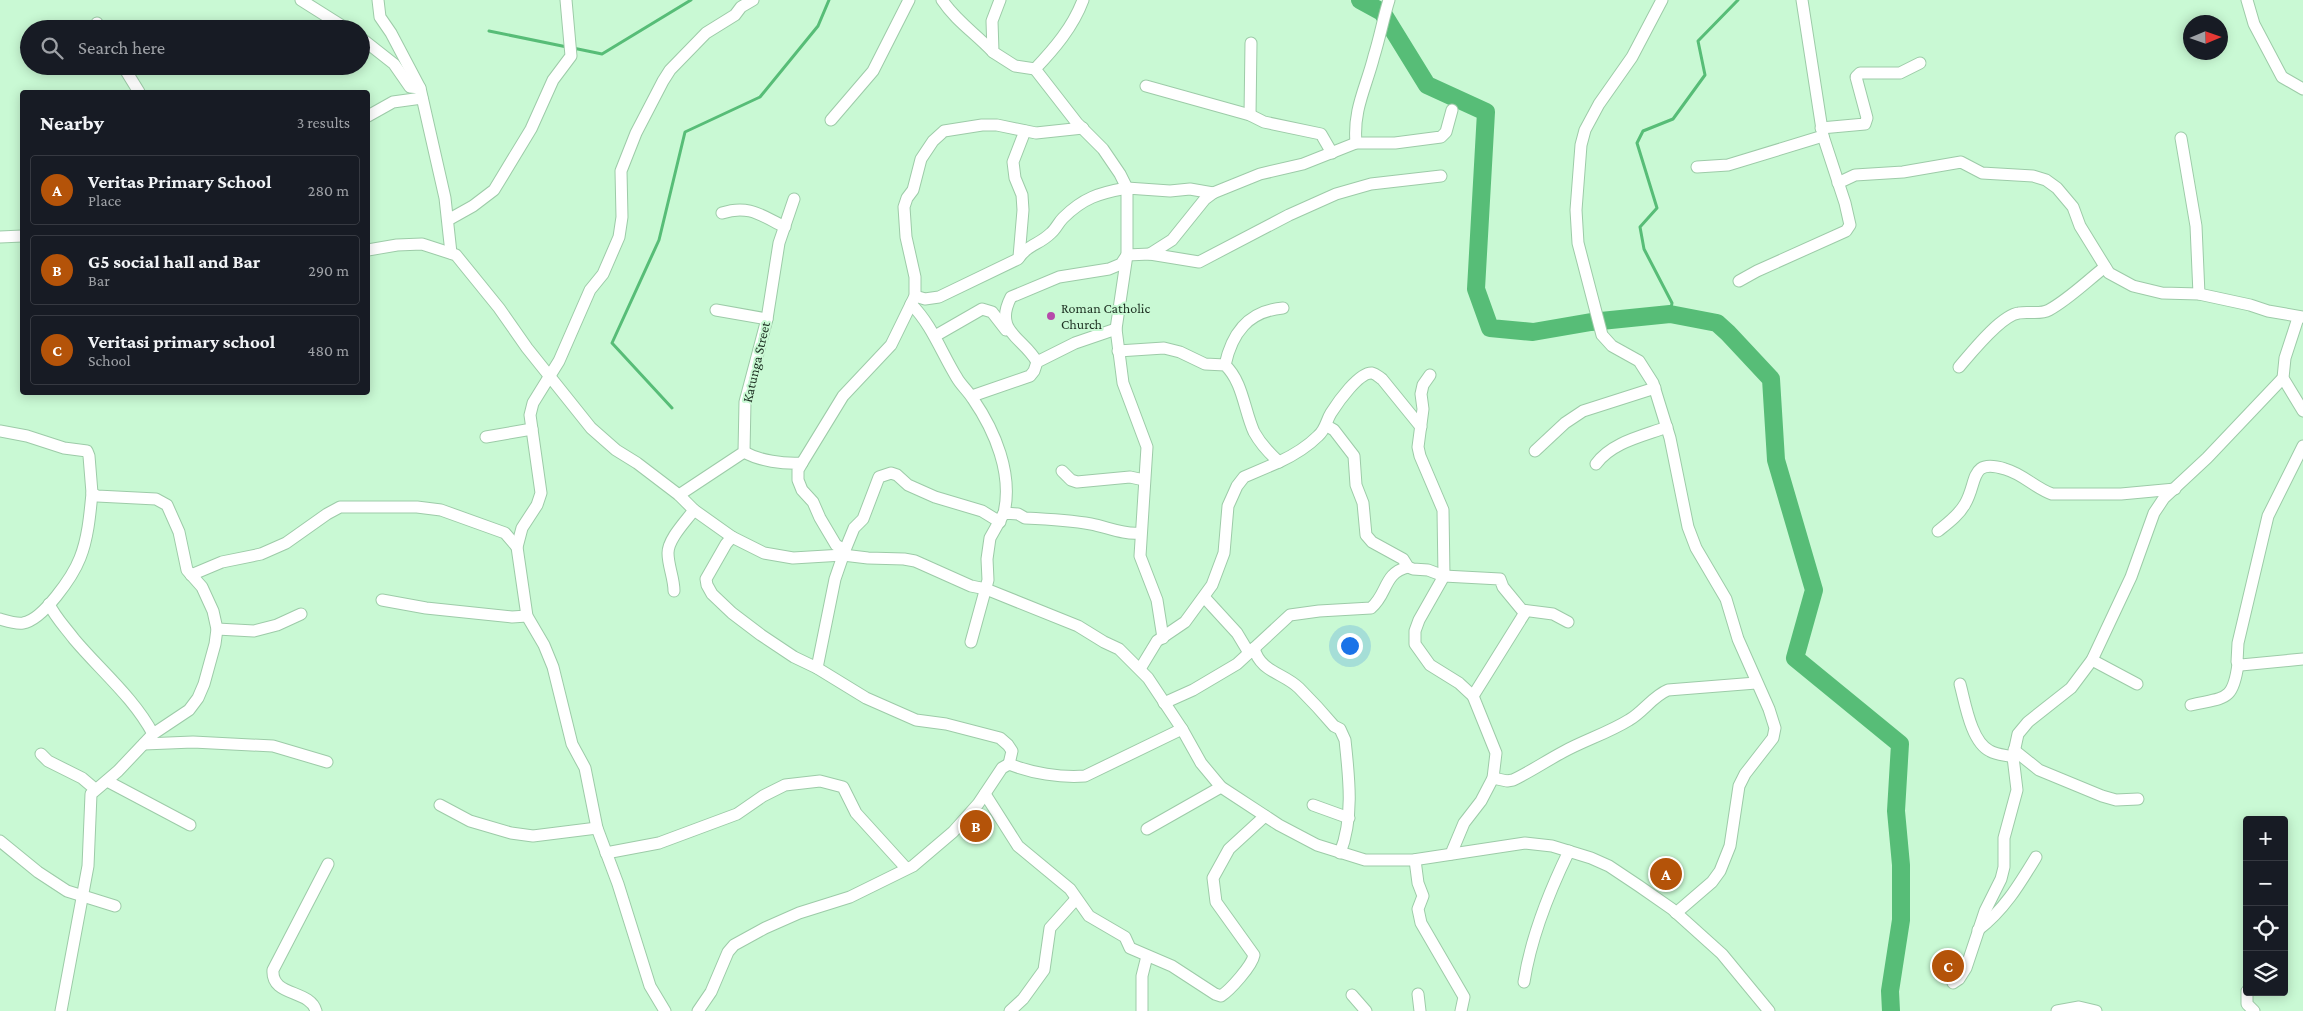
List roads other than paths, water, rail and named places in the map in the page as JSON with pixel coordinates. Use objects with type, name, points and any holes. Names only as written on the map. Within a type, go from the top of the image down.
[{"type":"street","points":[[301,0],[333,20]]},
{"type":"street","points":[[378,0],[380,17],[391,32],[421,93],[448,220],[451,253]]},
{"type":"street","points":[[448,220],[494,190],[531,129],[553,80],[571,56],[566,0]]},
{"type":"street","points":[[665,1011],[650,986],[618,884],[597,828],[585,768],[572,744],[553,667],[544,645],[527,616],[517,548],[525,523],[538,505],[542,493],[530,415],[533,404],[559,361],[590,290],[603,274],[619,238],[622,217],[621,171],[636,133],[670,70],[706,33],[735,15],[741,7],[753,0]]},
{"type":"street","points":[[831,120],[873,71],[910,0]]},
{"type":"street","points":[[942,0],[956,19],[992,52],[1015,66],[1035,69],[1083,128],[1103,149],[1127,188],[1127,255],[1116,329],[1122,383],[1147,448],[1140,556],[1157,600],[1164,638]]},
{"type":"street","points":[[992,52],[992,21],[1000,0]]},
{"type":"street","points":[[1035,69],[1058,44],[1078,12],[1083,0]]},
{"type":"street","points":[[1356,143],[1357,108],[1374,57],[1381,24],[1389,0]]},
{"type":"street","points":[[1662,0],[1632,57],[1595,111],[1585,130],[1581,145],[1576,210],[1578,243],[1602,335],[1612,346],[1639,361],[1646,370],[1654,388],[1667,427],[1688,526],[1696,548],[1726,599],[1738,639],[1775,728],[1773,738],[1744,774],[1739,786],[1730,846],[1720,870],[1712,882],[1676,913]]},
{"type":"street","points":[[1739,281],[1846,231],[1850,225],[1822,132],[1802,0]]},
{"type":"street","points":[[2247,0],[2254,24],[2282,77],[2303,89]]},
{"type":"street","points":[[1250,115],[1251,42]]},
{"type":"street","points":[[370,45],[394,64],[410,88],[421,93]]},
{"type":"street","points":[[1697,167],[1728,165],[1822,132],[1865,124],[1867,118],[1856,77],[1860,73],[1900,73],[1920,63]]},
{"type":"street","points":[[129,75],[138,90]]},
{"type":"street","points":[[1146,86],[1250,115],[1264,122],[1320,134],[1332,153]]},
{"type":"street","points":[[370,115],[393,102],[421,93]]},
{"type":"street","points":[[1150,254],[1172,240],[1205,199],[1213,193],[1260,174],[1285,170],[1356,143],[1395,143],[1441,136],[1446,132],[1452,110]]},
{"type":"street","points":[[844,552],[836,544],[820,518],[813,502],[802,490],[798,480],[798,470],[843,396],[891,345],[912,300],[915,277],[906,237],[904,207],[906,198],[913,190],[921,159],[932,141],[944,131],[956,128],[997,125],[1025,131],[1049,133],[1072,128],[1083,128]]},
{"type":"street","points":[[1018,259],[1023,210],[1022,195],[1014,178],[1013,162],[1025,131]]},
{"type":"street","points":[[2181,138],[2196,226],[2199,294]]},
{"type":"street","points":[[1838,183],[1855,174],[1903,172],[1961,162],[1982,173],[1996,176],[2033,176],[2046,180],[2057,188],[2073,207],[2080,226],[2109,273],[2133,286],[2162,293],[2199,294],[2300,317],[2285,358],[2283,378],[2303,411]]},
{"type":"street","points":[[1127,255],[1150,254],[1199,262],[1245,237],[1336,194],[1371,184],[1441,176]]},
{"type":"street","points":[[912,300],[939,297],[1018,259],[1026,248],[1033,246],[1052,233],[1063,218],[1089,197],[1127,188],[1170,191],[1190,189],[1213,193]]},
{"type":"street","name":"Katunga Street","points":[[744,452],[745,402],[767,319],[779,244],[794,199]]},
{"type":"street","points":[[722,213],[737,208],[749,211],[785,227]]},
{"type":"street","points":[[0,237],[20,236]]},
{"type":"street","points":[[370,250],[406,244],[432,246],[451,253],[500,308],[549,376],[591,428],[605,441],[679,495],[694,510],[732,538],[764,553],[792,558],[844,552],[910,560],[971,586],[986,589],[1025,607],[1078,626],[1119,649],[1140,669],[1182,729],[1200,763],[1221,787],[1265,816],[1317,845],[1365,860],[1415,860],[1518,844],[1538,844],[1569,851],[1609,866],[1676,913],[1722,954],[1769,1011]]},
{"type":"street","points":[[1009,332],[1005,310],[1011,297],[1059,277],[1109,269],[1121,264],[1127,255]]},
{"type":"street","points":[[1959,367],[1979,342],[2005,320],[2017,312],[2048,311],[2105,267]]},
{"type":"street","points":[[912,300],[935,336],[957,379],[972,396],[985,417],[1002,459],[1006,486],[1002,517],[990,538],[987,559],[988,580],[971,642]]},
{"type":"street","points":[[1225,365],[1229,348],[1235,335],[1245,324],[1268,310],[1283,308]]},
{"type":"street","points":[[935,336],[982,309],[992,312],[1005,330],[1036,362]]},
{"type":"street","points":[[716,310],[767,319]]},
{"type":"street","points":[[1036,362],[1075,343],[1116,329]]},
{"type":"street","points":[[1118,351],[1164,348],[1180,352],[1205,364],[1225,365],[1232,372],[1239,387],[1254,432],[1261,443],[1279,462]]},
{"type":"street","points":[[972,396],[1030,376],[1034,371],[1036,362]]},
{"type":"street","points":[[1140,669],[1157,641],[1185,622],[1204,597],[1218,572],[1224,553],[1228,506],[1236,486],[1244,477],[1303,449],[1327,426],[1330,414],[1353,384],[1369,373],[1375,374],[1388,385],[1421,427]]},
{"type":"street","points":[[1430,375],[1423,385],[1421,394],[1421,427],[1418,447],[1443,510],[1444,576],[1419,620],[1415,631],[1416,644],[1430,665],[1459,683],[1473,696],[1496,753],[1493,778],[1481,802],[1464,823],[1451,854]]},
{"type":"street","points":[[1953,983],[1966,968],[1985,911],[2001,879],[2004,867],[2004,838],[2017,790],[2013,754],[2018,734],[2028,722],[2071,688],[2092,660],[2131,577],[2154,513],[2164,498],[2283,378]]},
{"type":"street","points":[[1535,451],[1565,422],[1583,411],[1654,388]]},
{"type":"street","points":[[1327,426],[1334,430],[1354,456],[1356,485],[1363,503],[1366,535],[1380,548],[1403,559],[1408,567]]},
{"type":"street","points":[[1596,464],[1603,454],[1618,446],[1667,427]]},
{"type":"street","points":[[486,437],[532,429]]},
{"type":"street","points":[[0,431],[27,436],[64,448],[87,451],[92,493],[80,559],[66,582],[35,618],[24,623],[0,619]]},
{"type":"street","points":[[2191,705],[2223,698],[2232,691],[2235,685],[2238,643],[2266,523],[2303,446]]},
{"type":"street","points":[[679,495],[744,452],[752,456],[777,462],[802,463]]},
{"type":"street","points":[[1938,530],[1963,508],[1967,501],[1974,476],[1980,468],[1987,465],[2020,474],[2043,491],[2052,494],[2121,494],[2175,489]]},
{"type":"street","points":[[1062,471],[1071,480],[1077,482],[1130,478],[1144,480]]},
{"type":"street","points":[[817,668],[826,631],[828,606],[844,552],[854,528],[863,519],[879,477],[891,473],[908,484],[935,497],[1002,517],[1018,514],[1025,518],[1079,522],[1109,527],[1131,534],[1140,534]]},
{"type":"street","points":[[61,1011],[83,896],[90,840],[91,794],[107,781],[153,734],[190,710],[198,698],[215,644],[217,629],[216,619],[205,594],[184,564],[179,532],[167,505],[156,499],[111,498],[92,493]]},
{"type":"street","points":[[191,575],[222,562],[261,554],[286,543],[340,507],[430,508],[505,533],[517,548]]},
{"type":"street","points":[[674,591],[674,576],[668,551],[669,543],[694,510]]},
{"type":"street","points":[[505,533],[525,523]]},
{"type":"street","points":[[732,538],[726,544],[706,579],[706,584],[712,594],[732,612],[761,635],[794,657],[817,668],[866,698],[916,720],[946,724],[1000,738],[1012,751],[1009,764]]},
{"type":"street","points":[[1164,703],[1218,676],[1252,651],[1290,616],[1319,610],[1371,608],[1376,604],[1390,577],[1396,571],[1408,567],[1444,576],[1500,579],[1518,606],[1526,611],[1546,612],[1568,622]]},
{"type":"street","points":[[1204,597],[1268,670],[1286,677],[1342,733],[1346,751],[1349,818],[1340,853]]},
{"type":"street","points":[[382,600],[426,608],[512,617],[527,616]]},
{"type":"street","points":[[49,604],[56,618],[93,662],[136,707],[153,734]]},
{"type":"street","points":[[1473,696],[1526,611]]},
{"type":"street","points":[[217,629],[254,631],[277,625],[301,614]]},
{"type":"street","points":[[2238,664],[2303,659]]},
{"type":"street","points":[[2092,660],[2137,684]]},
{"type":"street","points":[[1493,778],[1507,781],[1513,780],[1562,752],[1631,720],[1649,706],[1661,693],[1668,690],[1756,683]]},
{"type":"street","points":[[1960,684],[1970,721],[1982,745],[1989,751],[2013,754],[2039,770],[2102,796],[2116,800],[2138,799]]},
{"type":"street","points":[[698,1011],[711,992],[728,952],[734,945],[765,928],[799,913],[850,897],[913,866],[953,832],[985,794],[1002,768],[1009,764],[1035,771],[1075,777],[1085,776],[1182,729]]},
{"type":"street","points":[[144,744],[193,742],[273,746],[327,762]]},
{"type":"street","points":[[42,754],[48,761],[82,778],[95,789]]},
{"type":"street","points":[[107,781],[190,825]]},
{"type":"street","points":[[606,853],[660,843],[737,814],[763,796],[785,785],[820,781],[843,788],[856,813],[906,868]]},
{"type":"street","points":[[1147,829],[1221,787]]},
{"type":"street","points":[[985,794],[1018,846],[1070,888],[1089,916],[1125,937],[1130,948],[1172,966],[1221,996],[1245,971],[1253,961],[1254,955],[1216,902],[1214,878],[1229,849],[1265,816]]},
{"type":"street","points":[[1314,805],[1349,818]]},
{"type":"street","points":[[440,806],[470,821],[511,833],[533,836],[597,828]]},
{"type":"street","points":[[0,842],[55,884],[83,896],[115,906]]},
{"type":"street","points":[[1524,982],[1529,953],[1548,896],[1569,851]]},
{"type":"street","points":[[1978,930],[1994,918],[2009,900],[2036,856]]},
{"type":"street","points":[[1415,860],[1418,883],[1423,896],[1418,909],[1420,923],[1464,997],[1461,1011]]},
{"type":"street","points":[[316,1011],[313,1004],[307,1000],[279,987],[274,980],[273,970],[328,864]]},
{"type":"street","points":[[1010,1011],[1023,999],[1044,970],[1050,928],[1076,899]]},
{"type":"street","points":[[1142,1011],[1142,976],[1147,956]]},
{"type":"street","points":[[1418,994],[1420,1011]]},
{"type":"street","points":[[1352,996],[1366,1011]]},
{"type":"street","points":[[2247,996],[2247,1004],[2254,1011]]},
{"type":"street","points":[[2057,1011],[2079,1006],[2096,1011]]},
{"type":"waterway","points":[[573,48],[602,54],[691,0]]},
{"type":"waterway","points":[[672,408],[612,343],[659,240],[685,132],[760,97],[818,26],[829,0]]},
{"type":"waterway","points":[[1360,0],[1382,12],[1427,85],[1486,112],[1476,289],[1490,328],[1533,332],[1591,322],[1670,314],[1717,323],[1771,379],[1776,460],[1814,590],[1795,658],[1900,744],[1896,811],[1901,865],[1901,920],[1890,991],[1891,1011]]},
{"type":"waterway","points":[[1670,314],[1672,303],[1644,249],[1640,227],[1657,208],[1637,143],[1643,131],[1673,119],[1705,75],[1698,41],[1738,0]]},
{"type":"waterway","points":[[489,31],[567,47]]},
{"type":"place","name":"Roman Catholic Church","points":[[1051,316]]},
{"type":"place","name":"G5 social hall and Bar","points":[[976,826]]},
{"type":"place","name":"Veritas Primary School","points":[[1666,874]]},
{"type":"place","name":"Veritasi primary school","points":[[1948,966]]}]
